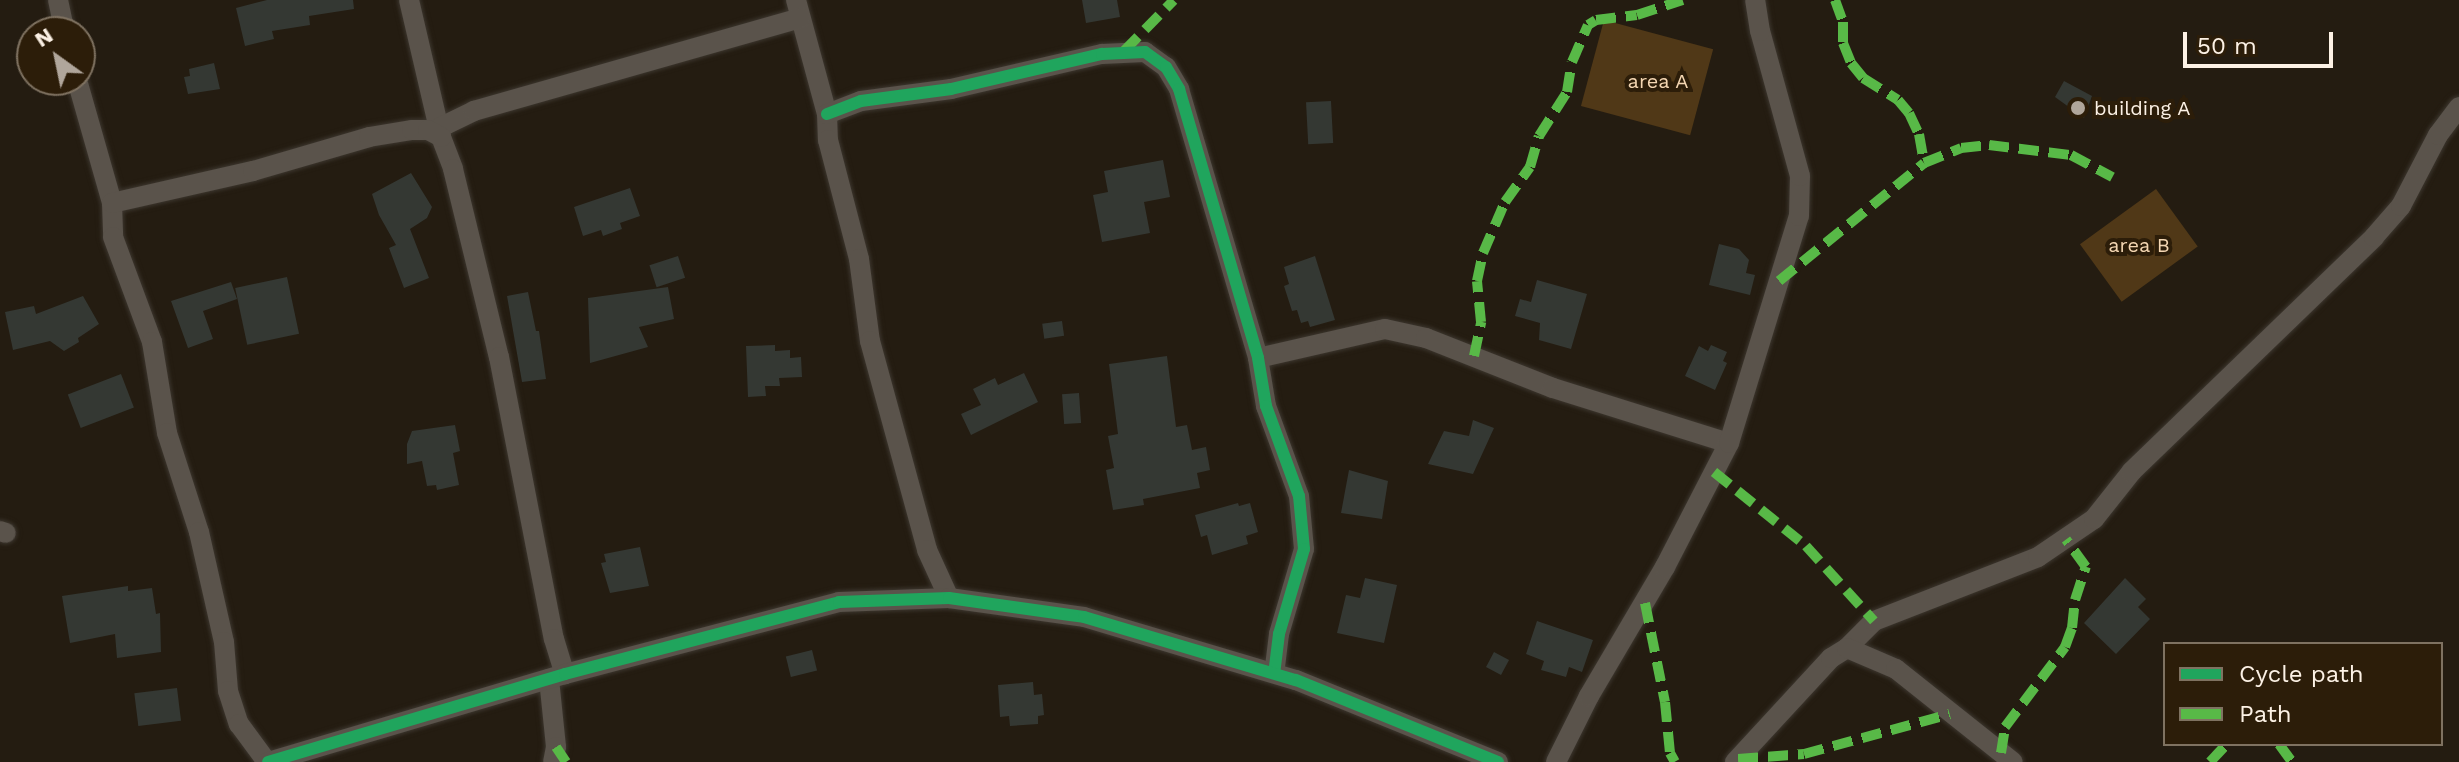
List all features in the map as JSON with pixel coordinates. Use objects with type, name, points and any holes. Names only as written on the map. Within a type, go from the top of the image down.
[{"type":"street","points":[[409,0],[499,357],[554,639],[557,677],[553,762]]},
{"type":"street","points":[[1556,762],[1589,696],[1665,567],[1729,443],[1799,216],[1800,176],[1760,31],[1755,0]]},
{"type":"street","points":[[112,203],[253,171],[369,137],[412,130],[440,132],[496,105],[798,9],[827,114],[828,140],[859,259],[870,341],[927,550],[949,598]]},
{"type":"street","points":[[827,114],[861,101],[951,89],[1084,57],[1145,52],[1166,67],[1179,89],[1258,358],[1266,406],[1299,496],[1304,549],[1279,634],[1274,673]]},
{"type":"street","points":[[82,96],[112,203],[113,237],[152,342],[167,433],[199,532],[224,642],[228,691],[239,724],[268,762],[557,677],[839,602],[949,598],[1084,617],[1274,673],[1498,762]]},
{"type":"street","points":[[1735,762],[1831,658],[1847,648],[1874,621],[2038,557],[2094,519],[2142,461],[2374,237],[2401,206],[2438,135],[2459,107]]},
{"type":"street","points":[[1258,358],[1385,329],[1426,338],[1553,388],[1729,443]]},
{"type":"street","points":[[1847,648],[1896,669],[2013,762]]},
{"type":"green space","name":"area A","points":[[1604,20],[1713,49],[1690,135],[1581,106]]},
{"type":"green space","name":"area B","points":[[2156,189],[2198,246],[2122,302],[2080,244]]},
{"type":"building","points":[[267,0],[353,0],[354,9],[309,16],[310,25],[272,31],[274,39],[245,46],[236,8]]},
{"type":"building","points":[[1082,0],[1117,0],[1120,17],[1086,23]]},
{"type":"building","points":[[214,63],[220,89],[188,94],[184,77],[190,76],[189,69]]},
{"type":"building","name":"building A","points":[[2064,81],[2092,96],[2084,118],[2055,97]]},
{"type":"building","points":[[1331,101],[1333,143],[1308,144],[1306,102]]},
{"type":"building","points":[[1163,160],[1170,197],[1144,202],[1150,233],[1102,242],[1093,195],[1108,192],[1104,171]]},
{"type":"building","points":[[411,173],[432,207],[427,218],[410,229],[429,278],[404,288],[389,248],[396,245],[379,215],[372,194]]},
{"type":"building","points":[[630,188],[640,216],[620,223],[622,229],[603,236],[601,230],[583,236],[574,207]]},
{"type":"building","points":[[1719,244],[1739,249],[1749,260],[1746,273],[1755,275],[1750,295],[1709,285]]},
{"type":"building","points":[[678,256],[685,278],[657,287],[649,265]]},
{"type":"building","points":[[1315,256],[1335,320],[1310,327],[1308,321],[1301,323],[1297,310],[1292,311],[1284,286],[1289,284],[1284,267]]},
{"type":"building","points":[[287,277],[299,334],[247,345],[235,288]]},
{"type":"building","points":[[1537,280],[1587,294],[1571,349],[1539,340],[1540,323],[1515,316],[1520,299],[1531,302]]},
{"type":"building","points":[[231,282],[237,299],[203,311],[213,339],[188,348],[171,301]]},
{"type":"building","points":[[668,287],[674,319],[639,327],[648,347],[590,363],[588,298]]},
{"type":"building","points":[[528,292],[536,331],[539,331],[546,379],[522,382],[507,296]]},
{"type":"building","points":[[83,296],[99,324],[78,338],[79,342],[64,351],[50,341],[13,350],[5,312],[34,306],[36,314]]},
{"type":"building","points":[[1062,321],[1064,336],[1044,339],[1042,324]]},
{"type":"building","points":[[775,345],[775,351],[790,350],[790,358],[801,357],[802,377],[779,378],[780,386],[765,386],[766,396],[748,397],[746,346]]},
{"type":"building","points":[[1711,345],[1727,352],[1723,361],[1727,363],[1715,390],[1685,376],[1699,346],[1708,351]]},
{"type":"building","points":[[1167,356],[1176,427],[1187,425],[1192,450],[1206,447],[1210,470],[1197,473],[1200,488],[1143,499],[1144,505],[1113,510],[1106,470],[1114,468],[1108,436],[1118,434],[1109,364]]},
{"type":"building","points":[[1024,373],[1038,402],[971,435],[961,414],[981,405],[973,389],[995,378],[998,385]]},
{"type":"building","points":[[121,374],[134,408],[81,428],[68,394]]},
{"type":"building","points":[[1079,393],[1081,423],[1064,424],[1062,394]]},
{"type":"building","points":[[1473,420],[1494,428],[1473,474],[1428,464],[1444,431],[1469,436]]},
{"type":"building","points":[[455,425],[460,451],[453,453],[459,485],[437,490],[436,485],[427,486],[422,461],[407,464],[407,444],[412,431]]},
{"type":"building","points":[[1349,470],[1388,481],[1382,519],[1341,513]]},
{"type":"building","points":[[1238,503],[1239,506],[1250,503],[1258,532],[1246,536],[1248,544],[1212,555],[1207,535],[1201,537],[1195,515]]},
{"type":"building","points":[[640,547],[649,586],[610,593],[601,563],[606,562],[604,554]]},
{"type":"building","points":[[1365,578],[1397,585],[1384,643],[1337,633],[1346,595],[1360,598]]},
{"type":"building","points":[[2125,578],[2146,599],[2138,607],[2150,619],[2116,654],[2084,623]]},
{"type":"building","points":[[128,586],[128,591],[152,588],[156,614],[160,613],[161,652],[117,658],[115,634],[70,643],[62,596]]},
{"type":"building","points":[[1537,621],[1593,640],[1582,672],[1569,667],[1566,677],[1541,670],[1544,661],[1526,654]]},
{"type":"building","points":[[812,650],[817,670],[791,677],[786,657]]},
{"type":"building","points":[[1494,652],[1509,660],[1501,675],[1486,667]]},
{"type":"building","points":[[1033,682],[1034,695],[1042,694],[1044,715],[1038,716],[1038,724],[1010,726],[1009,716],[1000,717],[998,685]]},
{"type":"building","points":[[177,688],[181,721],[138,726],[134,693]]},
{"type":"marked path","points":[[1124,51],[1174,0]]},
{"type":"marked path","points":[[1474,356],[1481,322],[1477,281],[1483,253],[1505,202],[1530,167],[1539,136],[1567,92],[1572,62],[1588,25],[1596,20],[1637,15],[1683,0]]},
{"type":"marked path","points":[[1835,0],[1843,22],[1843,43],[1851,63],[1863,78],[1898,100],[1909,113],[1919,134],[1924,163]]},
{"type":"marked path","points":[[1779,281],[1924,163],[1961,148],[1989,145],[2071,155],[2112,177]]},
{"type":"marked path","points":[[1714,472],[1806,546],[1874,621]]},
{"type":"marked path","points":[[2001,753],[2005,727],[2065,647],[2072,628],[2075,600],[2086,567],[2066,539]]},
{"type":"marked path","points":[[1645,603],[1665,702],[1670,753],[1675,762]]},
{"type":"marked path","points":[[1738,759],[1804,754],[1950,714]]},
{"type":"marked path","points":[[2210,762],[2225,746]]},
{"type":"marked path","points":[[2280,746],[2292,762]]},
{"type":"marked path","points":[[556,747],[566,762]]},
{"type":"cycle path","points":[[827,114],[861,101],[951,89],[1102,54],[1145,52],[1166,67],[1179,89],[1258,358],[1266,406],[1299,496],[1304,549],[1279,634],[1274,673]]},
{"type":"cycle path","points":[[268,762],[565,674],[839,602],[949,598],[1084,617],[1296,680],[1498,762]]},
{"type":"place","name":"building A","points":[[2078,108]]}]
